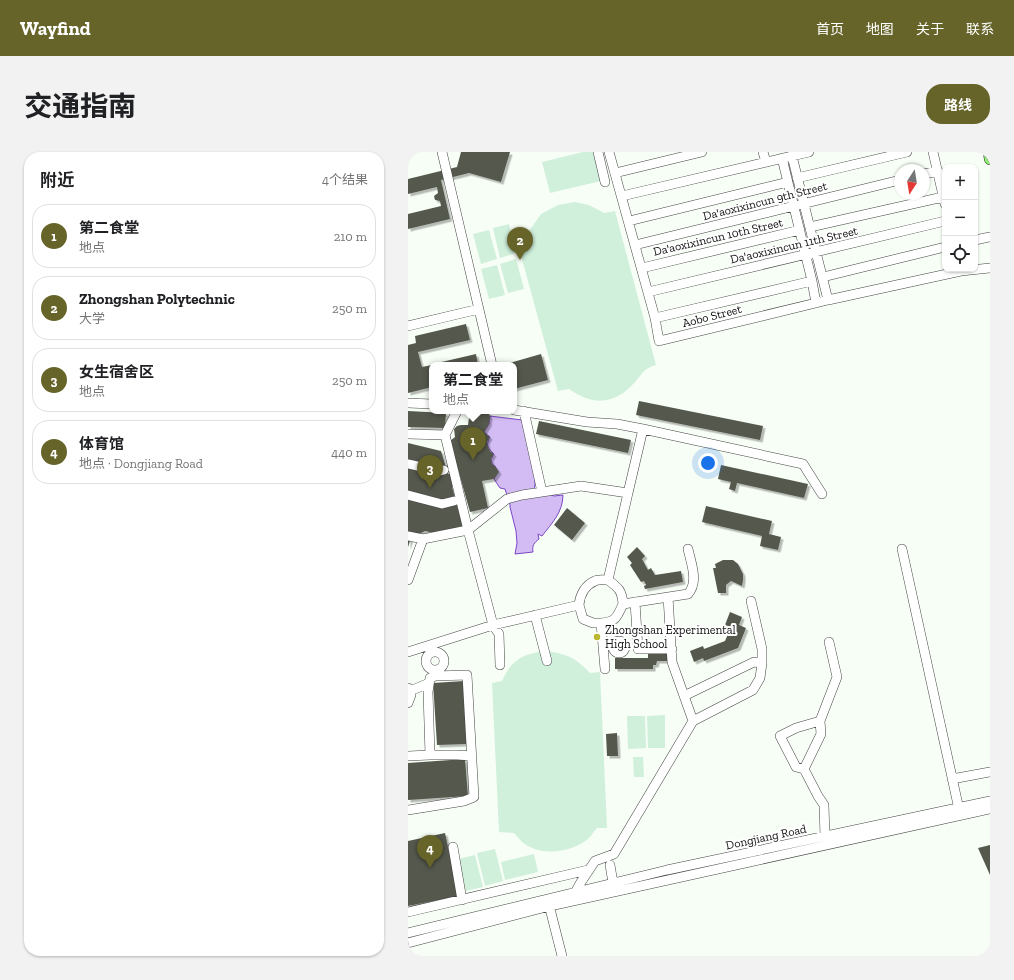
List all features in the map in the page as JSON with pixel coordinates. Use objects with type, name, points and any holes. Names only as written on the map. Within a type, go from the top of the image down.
[{"type":"main road","points":[[989,152],[990,159]]},
{"type":"street","points":[[442,152],[491,362]]},
{"type":"street","points":[[598,152],[605,182]]},
{"type":"street","name":"Aobo Street","points":[[609,152],[656,318],[659,341],[952,272]]},
{"type":"street","points":[[615,173],[702,152]]},
{"type":"street","points":[[763,152],[766,162]]},
{"type":"street","points":[[622,196],[809,152]]},
{"type":"street","points":[[797,178],[907,152]]},
{"type":"street","points":[[933,152],[942,190]]},
{"type":"street","points":[[792,156],[828,300]]},
{"type":"street","points":[[782,158],[806,254],[816,304]]},
{"type":"street","points":[[930,173],[938,171]]},
{"type":"street","name":"Da'aoxixincun 9th Street","points":[[635,245],[894,181]]},
{"type":"street","points":[[629,221],[788,182]]},
{"type":"street","points":[[810,227],[942,200]]},
{"type":"street","name":"Da'aoxixincun 11th Street","points":[[648,292],[942,222]]},
{"type":"street","name":"Da'aoxixincun 10th Street","points":[[642,268],[800,230]]},
{"type":"street","points":[[978,239],[990,237]]},
{"type":"street","points":[[823,277],[942,248]]},
{"type":"street","name":"Aobo Street","points":[[978,269],[990,268]]},
{"type":"street","points":[[656,318],[812,280]]},
{"type":"street","points":[[408,326],[479,309]]},
{"type":"street","points":[[408,403],[429,404]]},
{"type":"street","points":[[517,410],[586,422],[617,424],[804,464],[822,494]]},
{"type":"street","points":[[524,411],[545,491]]},
{"type":"street","points":[[456,414],[445,435],[493,624],[499,634],[500,665]]},
{"type":"street","points":[[608,580],[643,429]]},
{"type":"street","points":[[408,434],[445,435]]},
{"type":"street","points":[[408,464],[440,471],[444,470]]},
{"type":"street","points":[[408,536],[423,539],[468,530],[507,499],[545,491],[581,486],[628,493]]},
{"type":"street","points":[[408,495],[442,504],[454,501]]},
{"type":"street","points":[[408,580],[423,539]]},
{"type":"street","points":[[623,604],[688,594],[691,591],[694,581],[688,549]]},
{"type":"street","points":[[902,549],[959,812]]},
{"type":"street","points":[[595,580],[608,580],[617,586],[622,594],[623,604],[617,618],[601,624],[583,619],[579,605],[584,588],[595,580]]},
{"type":"street","points":[[668,597],[672,662],[693,720]]},
{"type":"street","points":[[576,891],[595,861],[614,854],[693,720],[753,690],[760,678],[762,649],[751,601]]},
{"type":"street","points":[[635,602],[638,649]]},
{"type":"street","points":[[408,652],[493,624],[579,605]]},
{"type":"street","points":[[536,615],[547,661]]},
{"type":"street","points":[[601,624],[605,670]]},
{"type":"street","points":[[804,769],[821,734],[820,721],[837,677],[829,642]]},
{"type":"street","points":[[603,648],[613,648],[619,654],[626,649],[672,649]]},
{"type":"street","points":[[684,696],[754,662],[762,662]]},
{"type":"street","points":[[408,703],[411,698],[409,689],[433,676],[467,675],[474,797],[464,801],[408,810]]},
{"type":"street","points":[[430,755],[428,692],[433,676]]},
{"type":"street","points":[[820,721],[796,728],[780,736],[796,767],[804,769],[824,805],[825,836]]},
{"type":"street","points":[[408,756],[472,756]]},
{"type":"street","points":[[952,779],[990,772]]},
{"type":"street","name":"Dongjiang Road","points":[[408,933],[959,812],[990,801]]},
{"type":"street","name":"Dongjiang Road","points":[[408,943],[548,902],[576,891],[667,870],[825,836],[959,812],[990,809]]},
{"type":"street","points":[[453,847],[462,900]]},
{"type":"street","points":[[610,866],[612,883]]},
{"type":"street","points":[[408,912],[588,870]]},
{"type":"street","points":[[548,902],[562,956]]},
{"type":"green space","points":[[583,152],[593,152],[601,181],[550,193],[542,162]]},
{"type":"green space","points":[[575,202],[589,205],[604,213],[615,211],[656,365],[642,373],[627,390],[612,399],[595,400],[578,395],[569,389],[558,391],[516,237],[527,234],[541,214],[558,205]]},
{"type":"green space","points":[[509,224],[516,253],[500,258],[493,228]]},
{"type":"green space","points":[[489,230],[497,259],[481,264],[473,234]]},
{"type":"green space","points":[[516,259],[524,289],[508,293],[500,264]]},
{"type":"green space","points":[[497,265],[505,295],[489,299],[481,269]]},
{"type":"green space","points":[[546,651],[560,654],[575,660],[590,673],[600,672],[607,828],[597,828],[589,838],[582,843],[565,850],[556,851],[538,850],[529,847],[514,833],[499,832],[492,683],[502,681],[510,667],[519,659],[531,654]]},
{"type":"green space","points":[[665,715],[665,748],[648,748],[647,716]]},
{"type":"green space","points":[[627,716],[645,716],[646,748],[628,749]]},
{"type":"green space","points":[[633,757],[643,757],[644,777],[634,777]]},
{"type":"green space","points":[[495,849],[503,881],[485,886],[477,853]]},
{"type":"green space","points":[[534,854],[538,872],[505,880],[501,862]]},
{"type":"green space","points":[[475,855],[483,887],[465,891],[458,859]]},
{"type":"shaded area","points":[[490,416],[522,420],[535,476],[534,489],[554,496],[563,495],[563,501],[559,512],[542,536],[538,534],[539,539],[534,544],[533,552],[515,554],[517,543],[516,531],[510,504],[505,489],[500,488],[494,479],[498,472],[492,464],[491,459],[494,454],[488,447],[490,437],[484,432],[489,424]]},
{"type":"building","points":[[461,152],[510,152],[501,182],[469,173],[441,180],[450,219],[408,229],[408,214],[441,206],[440,201],[435,200],[434,196],[438,193],[437,187],[408,194],[408,179],[457,167]]},
{"type":"building","points":[[466,324],[470,340],[418,352],[422,367],[429,366],[429,388],[408,393],[408,345],[416,343],[415,336]]},
{"type":"building","points":[[476,354],[477,362],[442,362]]},
{"type":"building","points":[[541,354],[548,380],[517,388],[517,362],[513,362]]},
{"type":"building","points":[[639,401],[763,426],[760,440],[636,415]]},
{"type":"building","points":[[408,411],[429,412],[429,414],[446,414],[445,428],[408,427]]},
{"type":"building","points":[[473,414],[489,414],[490,416],[489,424],[484,432],[490,437],[487,442],[490,451],[494,454],[491,459],[492,464],[499,472],[494,479],[482,481],[488,508],[470,512],[450,441],[455,437],[454,429],[457,426],[468,425],[469,418]]},
{"type":"building","points":[[539,421],[631,440],[628,453],[536,434]]},
{"type":"building","points":[[408,443],[441,451],[448,474],[452,474],[455,486],[452,487],[463,527],[434,533],[425,531],[411,538],[408,547]]},
{"type":"building","points":[[721,465],[808,484],[804,498],[737,483],[735,491],[729,489],[731,482],[718,479]]},
{"type":"building","points":[[706,506],[772,521],[769,534],[781,537],[778,550],[760,546],[762,536],[702,522]]},
{"type":"building","points":[[567,508],[585,523],[572,540],[554,525]]},
{"type":"building","points":[[637,547],[645,556],[642,559],[648,570],[651,568],[655,575],[681,571],[683,582],[645,589],[644,586],[646,585],[644,581],[641,582],[630,565],[632,563],[627,557]]},
{"type":"building","points":[[723,560],[733,560],[738,564],[743,574],[743,580],[742,586],[731,581],[726,585],[726,593],[718,593],[713,568],[716,568],[715,564]]},
{"type":"building","points":[[730,612],[742,617],[739,625],[746,628],[738,648],[704,661],[703,658],[694,662],[690,651],[703,646],[704,649],[725,641],[731,627],[725,625]]},
{"type":"building","points":[[648,653],[669,653],[669,661],[657,661],[656,665],[653,665],[653,669],[615,669],[615,658],[648,658]]},
{"type":"building","points":[[464,681],[467,744],[437,745],[433,683]]},
{"type":"building","points":[[617,733],[618,756],[607,756],[606,734]]},
{"type":"building","points":[[465,759],[468,796],[408,800],[408,763]]},
{"type":"building","points":[[445,833],[459,896],[408,906],[408,841]]},
{"type":"building","points":[[990,845],[990,875],[978,848]]},
{"type":"place","name":"Zhongshan Polytechnic","points":[[520,260]]},
{"type":"place","name":"第二食堂","points":[[473,460]]},
{"type":"place","name":"女生宿舍区","points":[[430,488]]},
{"type":"place","name":"Zhongshan Experimental High School","points":[[597,637]]},
{"type":"place","name":"体育馆","points":[[430,868]]}]
